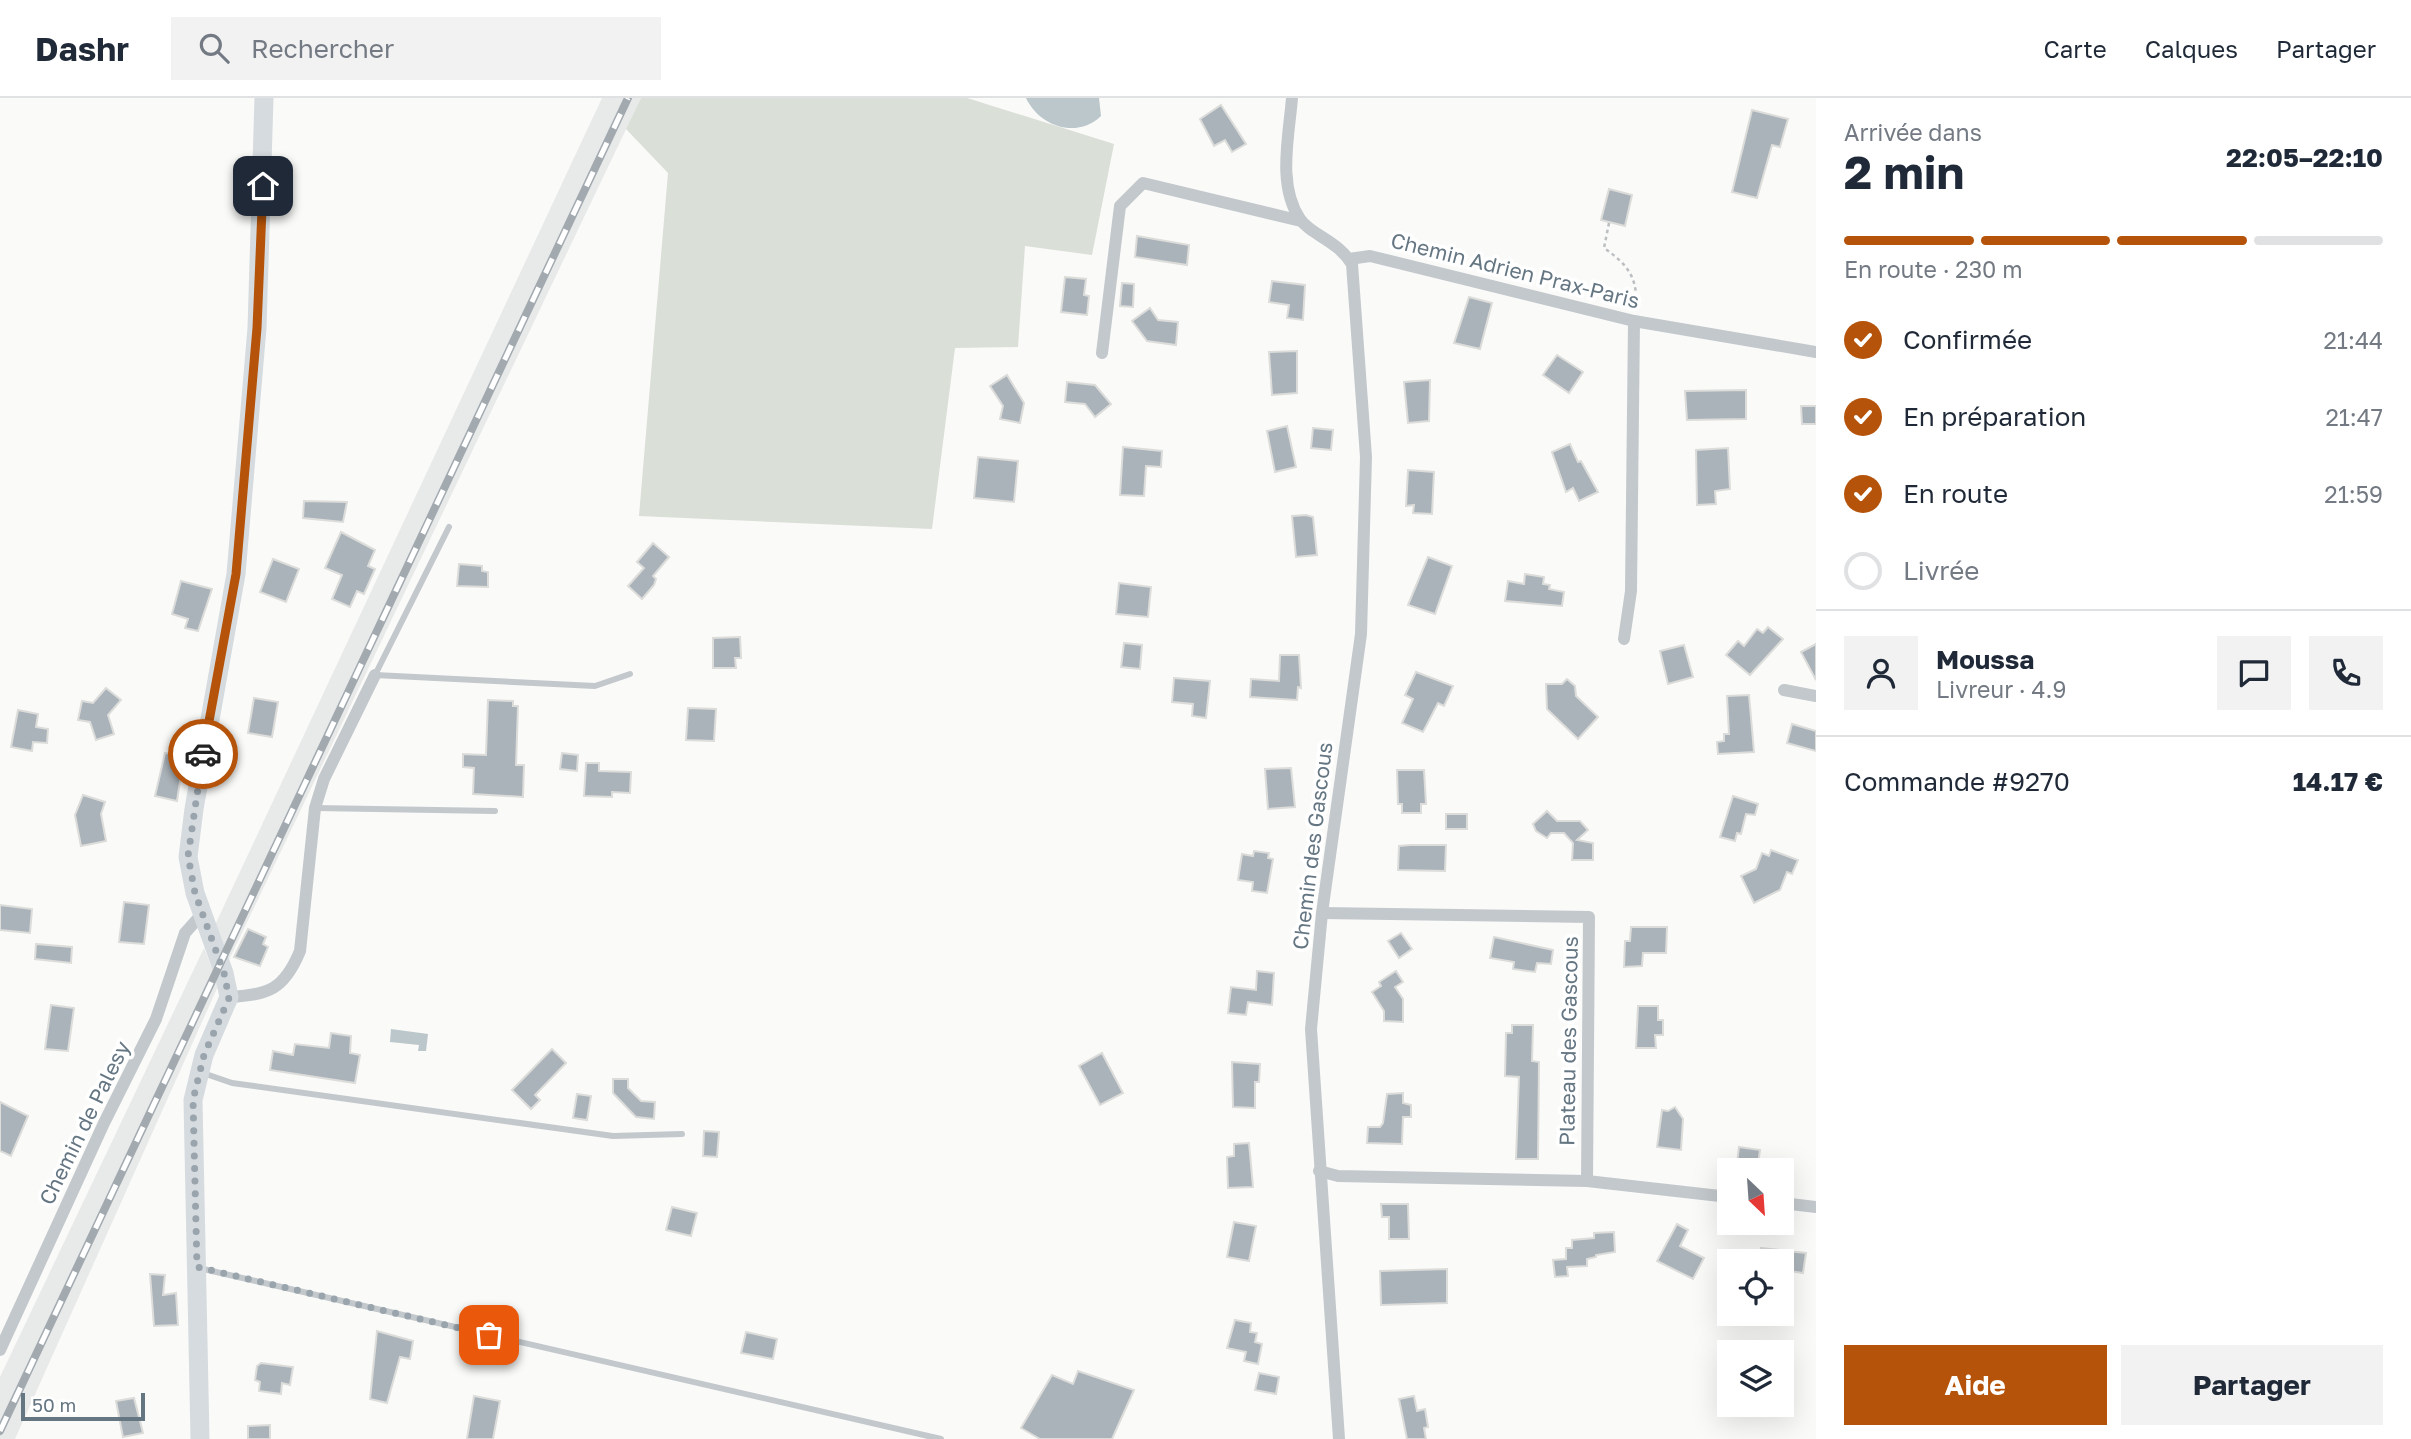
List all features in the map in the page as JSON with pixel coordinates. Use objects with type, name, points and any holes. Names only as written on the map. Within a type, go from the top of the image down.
[{"type":"street","points":[[200,1439],[192,1128],[198,1072],[229,998],[224,973],[202,914],[191,874],[190,838],[236,574],[257,328],[264,98]]},
{"type":"street","points":[[1292,98],[1286,182],[1300,221]]},
{"type":"street","points":[[1102,353],[1120,206],[1143,183],[1300,221],[1343,249],[1349,259]]},
{"type":"street","name":"Chemin Adrien Prax-Paris","points":[[1349,259],[1370,256],[1634,321],[1816,352]]},
{"type":"street","name":"Chemin des Gascous","points":[[1339,1439],[1311,1029],[1322,914],[1361,634],[1366,457],[1352,264],[1349,259]]},
{"type":"street","points":[[1624,639],[1631,591],[1634,321]]},
{"type":"street","points":[[229,998],[267,994],[293,967],[300,951],[315,808],[324,779],[375,675]]},
{"type":"street","points":[[1784,690],[1816,696]]},
{"type":"street","name":"Chemin de Palesy","points":[[0,1350],[104,1124],[156,1019],[186,933],[202,914]]},
{"type":"street","name":"Plateau des Gascous","points":[[1322,914],[1589,917],[1587,1181]]},
{"type":"street","points":[[1319,1171],[1338,1176],[1587,1181],[1717,1196]]},
{"type":"street","points":[[1794,1204],[1816,1207]]},
{"type":"lane","points":[[449,527],[375,675],[595,686],[630,674]]},
{"type":"lane","points":[[315,808],[495,811]]},
{"type":"lane","points":[[198,1072],[246,1086],[613,1136],[682,1134]]},
{"type":"lane","points":[[197,1267],[941,1439]]},
{"type":"path","points":[[1609,223],[1604,248],[1627,264],[1633,275],[1637,295],[1634,321]]},
{"type":"shaded area","points":[[602,98],[641,98],[229,960],[215,925]]},
{"type":"shaded area","points":[[641,98],[967,98],[1114,144],[1092,255],[1025,246],[1018,347],[955,348],[932,529],[639,516],[668,173],[626,129]]},
{"type":"shaded area","points":[[1026,98],[1099,98],[1101,116],[1081,127],[1060,126],[1040,116]]},
{"type":"shaded area","points":[[204,948],[219,984],[15,1439],[0,1439],[0,1377]]},
{"type":"shaded area","points":[[391,1029],[428,1034],[426,1051],[418,1051],[419,1045],[390,1042]]},
{"type":"building","points":[[1221,105],[1246,144],[1232,152],[1225,140],[1214,146],[1200,119]]},
{"type":"building","points":[[1752,110],[1788,119],[1780,147],[1772,145],[1757,198],[1732,192]]},
{"type":"building","points":[[1609,189],[1632,195],[1625,226],[1601,220]]},
{"type":"building","points":[[1137,236],[1189,245],[1187,265],[1135,257]]},
{"type":"building","points":[[1065,277],[1086,279],[1084,295],[1089,296],[1087,315],[1061,312]]},
{"type":"building","points":[[1272,281],[1305,285],[1303,320],[1287,318],[1289,305],[1269,302]]},
{"type":"building","points":[[1122,283],[1134,284],[1133,307],[1120,306]]},
{"type":"building","points":[[1469,297],[1492,303],[1480,349],[1454,343]]},
{"type":"building","points":[[1150,308],[1158,320],[1178,322],[1176,345],[1147,341],[1132,321]]},
{"type":"building","points":[[1297,351],[1297,393],[1272,395],[1269,352]]},
{"type":"building","points":[[1557,355],[1583,372],[1569,393],[1543,375]]},
{"type":"building","points":[[1007,375],[1024,403],[1020,423],[1000,419],[1003,406],[990,386]]},
{"type":"building","points":[[1430,380],[1429,421],[1408,423],[1404,382]]},
{"type":"building","points":[[1067,382],[1095,385],[1111,404],[1095,417],[1085,404],[1065,402]]},
{"type":"building","points":[[1746,390],[1746,419],[1687,420],[1685,391]]},
{"type":"building","points":[[1801,406],[1816,406],[1816,424],[1802,424]]},
{"type":"building","points":[[1287,426],[1296,467],[1275,472],[1267,431]]},
{"type":"building","points":[[1313,428],[1333,430],[1331,450],[1311,448]]},
{"type":"building","points":[[1570,444],[1578,462],[1581,461],[1598,492],[1579,501],[1573,488],[1566,492],[1552,452]]},
{"type":"building","points":[[1123,447],[1162,451],[1161,467],[1146,466],[1144,496],[1120,495]]},
{"type":"building","points":[[1728,448],[1730,489],[1715,491],[1716,504],[1697,505],[1696,450]]},
{"type":"building","points":[[978,457],[1018,461],[1014,502],[974,498]]},
{"type":"building","points":[[1408,470],[1434,472],[1432,514],[1413,513],[1414,505],[1406,506]]},
{"type":"building","points":[[304,501],[347,502],[343,522],[303,518]]},
{"type":"building","points":[[1292,516],[1313,517],[1317,555],[1296,557]]},
{"type":"building","points":[[341,532],[375,550],[368,566],[375,569],[364,594],[357,591],[350,607],[332,599],[342,575],[325,568]]},
{"type":"building","points":[[653,543],[669,557],[653,576],[656,579],[654,585],[642,599],[628,586],[644,568],[637,562]]},
{"type":"building","points":[[1428,557],[1452,566],[1435,614],[1408,605]]},
{"type":"building","points":[[273,559],[299,569],[286,602],[260,592]]},
{"type":"building","points":[[459,564],[482,566],[482,571],[488,572],[488,587],[457,586]]},
{"type":"building","points":[[1525,574],[1544,577],[1543,584],[1550,585],[1549,589],[1564,592],[1562,606],[1505,601],[1508,581],[1524,584]]},
{"type":"building","points":[[181,581],[212,589],[198,631],[185,628],[188,619],[172,614]]},
{"type":"building","points":[[1119,583],[1151,587],[1148,617],[1116,614]]},
{"type":"building","points":[[1768,627],[1783,639],[1750,675],[1726,655],[1738,641],[1744,646],[1757,629],[1763,633]]},
{"type":"building","points":[[740,637],[741,658],[735,658],[736,668],[713,668],[713,638]]},
{"type":"building","points":[[1124,643],[1142,645],[1140,669],[1121,667]]},
{"type":"building","points":[[1816,644],[1816,680],[1801,652]]},
{"type":"building","points":[[1684,645],[1693,677],[1668,684],[1660,651]]},
{"type":"building","points":[[1280,655],[1299,655],[1301,688],[1298,687],[1297,700],[1250,697],[1251,679],[1279,681]]},
{"type":"building","points":[[1416,672],[1453,686],[1444,706],[1438,703],[1423,732],[1402,723],[1413,699],[1405,695]]},
{"type":"building","points":[[1174,678],[1210,681],[1206,718],[1192,716],[1193,704],[1172,702]]},
{"type":"building","points":[[1567,679],[1575,686],[1576,696],[1598,717],[1578,739],[1547,709],[1546,684],[1562,684]]},
{"type":"building","points":[[106,688],[121,700],[108,715],[114,734],[96,740],[90,722],[78,720],[82,701],[93,703]]},
{"type":"building","points":[[1749,695],[1754,752],[1718,754],[1717,742],[1724,741],[1724,734],[1729,734],[1727,696]]},
{"type":"building","points":[[254,698],[278,702],[272,737],[248,733]]},
{"type":"building","points":[[488,700],[513,701],[513,706],[518,706],[516,765],[524,765],[523,797],[473,794],[474,768],[463,767],[463,754],[486,755]]},
{"type":"building","points":[[688,708],[716,709],[714,741],[686,740]]},
{"type":"building","points":[[18,710],[38,714],[36,727],[48,729],[47,743],[33,742],[32,751],[11,747]]},
{"type":"building","points":[[1792,724],[1816,731],[1816,751],[1787,743]]},
{"type":"building","points":[[165,753],[184,755],[177,801],[155,796]]},
{"type":"building","points":[[562,753],[578,755],[577,771],[560,769]]},
{"type":"building","points":[[586,763],[599,763],[599,771],[631,772],[630,793],[612,792],[612,797],[584,796]]},
{"type":"building","points":[[1291,768],[1295,807],[1268,809],[1265,769]]},
{"type":"building","points":[[1397,770],[1424,770],[1426,804],[1421,804],[1421,813],[1402,813],[1402,804],[1398,804]]},
{"type":"building","points":[[83,795],[105,802],[101,814],[106,841],[81,846],[75,815]]},
{"type":"building","points":[[1733,796],[1758,804],[1755,815],[1746,814],[1741,834],[1737,833],[1735,841],[1720,837]]},
{"type":"building","points":[[1547,811],[1557,821],[1580,821],[1588,830],[1577,840],[1593,843],[1593,860],[1572,860],[1573,843],[1564,833],[1551,833],[1547,838],[1536,831],[1533,824]]},
{"type":"building","points":[[1446,814],[1467,814],[1467,829],[1446,829]]},
{"type":"building","points":[[1446,845],[1445,871],[1398,870],[1399,846]]},
{"type":"building","points":[[1771,850],[1798,860],[1792,874],[1787,872],[1780,890],[1754,903],[1741,876],[1756,869],[1762,853],[1769,856]]},
{"type":"building","points":[[1254,851],[1269,853],[1268,858],[1273,859],[1267,893],[1252,891],[1253,882],[1238,880],[1242,854],[1253,856]]},
{"type":"building","points":[[124,902],[149,905],[144,944],[119,942]]},
{"type":"building","points":[[0,905],[32,909],[30,933],[0,930]]},
{"type":"building","points":[[1631,927],[1667,927],[1666,953],[1643,953],[1642,966],[1624,967],[1625,941],[1630,941]]},
{"type":"building","points":[[248,929],[266,937],[263,944],[268,947],[260,966],[234,957]]},
{"type":"building","points":[[1401,933],[1412,949],[1399,958],[1388,941]]},
{"type":"building","points":[[1494,937],[1553,950],[1551,964],[1537,963],[1535,972],[1513,969],[1514,962],[1490,958]]},
{"type":"building","points":[[36,944],[72,947],[71,963],[35,959]]},
{"type":"building","points":[[1257,971],[1274,973],[1272,1005],[1248,1002],[1246,1015],[1228,1013],[1231,987],[1256,990]]},
{"type":"building","points":[[1396,971],[1403,982],[1395,987],[1403,999],[1403,1022],[1384,1021],[1384,1011],[1372,992],[1381,986],[1379,982]]},
{"type":"building","points":[[51,1005],[74,1008],[68,1051],[45,1049]]},
{"type":"building","points":[[1638,1006],[1658,1006],[1658,1020],[1663,1020],[1663,1035],[1655,1035],[1656,1048],[1636,1048]]},
{"type":"building","points":[[1512,1025],[1533,1025],[1532,1061],[1539,1062],[1538,1159],[1516,1159],[1519,1077],[1505,1076],[1506,1033],[1512,1033]]},
{"type":"building","points":[[331,1033],[351,1036],[350,1053],[360,1055],[355,1083],[270,1070],[273,1051],[293,1055],[295,1044],[329,1048]]},
{"type":"building","points":[[552,1049],[566,1063],[535,1095],[540,1100],[531,1109],[512,1090]]},
{"type":"building","points":[[1102,1053],[1123,1093],[1100,1105],[1079,1066]]},
{"type":"building","points":[[1232,1062],[1260,1064],[1259,1082],[1255,1082],[1255,1108],[1233,1107]]},
{"type":"building","points":[[613,1079],[628,1079],[628,1088],[641,1101],[655,1102],[654,1119],[636,1117],[613,1093]]},
{"type":"building","points":[[1403,1093],[1403,1103],[1411,1105],[1411,1117],[1403,1117],[1402,1144],[1367,1143],[1368,1127],[1380,1127],[1383,1123],[1387,1094]]},
{"type":"building","points":[[577,1094],[591,1096],[587,1120],[573,1118]]},
{"type":"building","points":[[0,1102],[28,1116],[11,1156],[0,1151]]},
{"type":"building","points":[[1675,1107],[1683,1119],[1681,1150],[1657,1147],[1662,1110],[1668,1111]]},
{"type":"building","points":[[704,1131],[719,1132],[717,1157],[703,1156]]},
{"type":"building","points":[[1249,1143],[1253,1187],[1228,1188],[1227,1157],[1234,1156],[1234,1144]]},
{"type":"building","points":[[1739,1147],[1760,1150],[1759,1158],[1738,1158]]},
{"type":"building","points":[[1381,1204],[1408,1204],[1409,1239],[1389,1239],[1389,1217],[1382,1217]]},
{"type":"building","points":[[672,1207],[697,1213],[691,1236],[666,1230]]},
{"type":"building","points":[[1234,1222],[1256,1226],[1249,1261],[1227,1257]]},
{"type":"building","points":[[1677,1224],[1688,1230],[1680,1246],[1704,1258],[1693,1279],[1657,1261]]},
{"type":"building","points":[[1614,1232],[1615,1252],[1587,1259],[1587,1266],[1567,1267],[1568,1276],[1555,1277],[1553,1260],[1566,1259],[1566,1248],[1572,1248],[1572,1240],[1594,1238],[1594,1233]]},
{"type":"building","points":[[1794,1252],[1806,1253],[1803,1273],[1794,1272]]},
{"type":"building","points":[[1447,1269],[1447,1303],[1381,1305],[1380,1271]]},
{"type":"building","points":[[150,1274],[165,1275],[163,1295],[176,1293],[178,1325],[154,1326]]},
{"type":"building","points":[[1235,1320],[1251,1323],[1250,1332],[1257,1333],[1255,1342],[1262,1344],[1258,1364],[1244,1361],[1246,1352],[1227,1348]]},
{"type":"building","points":[[377,1331],[413,1341],[410,1359],[400,1357],[387,1403],[370,1399]]},
{"type":"building","points":[[746,1332],[777,1339],[773,1359],[741,1353]]},
{"type":"building","points":[[261,1363],[293,1367],[290,1385],[282,1383],[281,1394],[259,1391],[260,1382],[255,1380],[257,1366]]},
{"type":"building","points":[[1078,1371],[1134,1390],[1112,1439],[1040,1439],[1021,1428],[1052,1375],[1073,1384]]},
{"type":"building","points":[[1259,1373],[1279,1377],[1276,1394],[1255,1390]]},
{"type":"building","points":[[474,1396],[500,1401],[493,1439],[467,1439]]},
{"type":"building","points":[[1414,1396],[1417,1411],[1425,1409],[1428,1427],[1424,1428],[1426,1439],[1407,1439],[1399,1399]]},
{"type":"building","points":[[134,1398],[143,1433],[123,1437],[116,1401]]},
{"type":"building","points":[[270,1425],[270,1439],[248,1439],[248,1426]]},
{"type":"railway","points":[[0,1431],[628,98]]},
{"type":"way so far","points":[[203,754],[188,856],[195,893],[224,973],[229,998],[195,1083],[192,1128],[197,1267],[489,1335]]},
{"type":"route","points":[[203,754],[236,574],[257,328],[263,186]]}]
